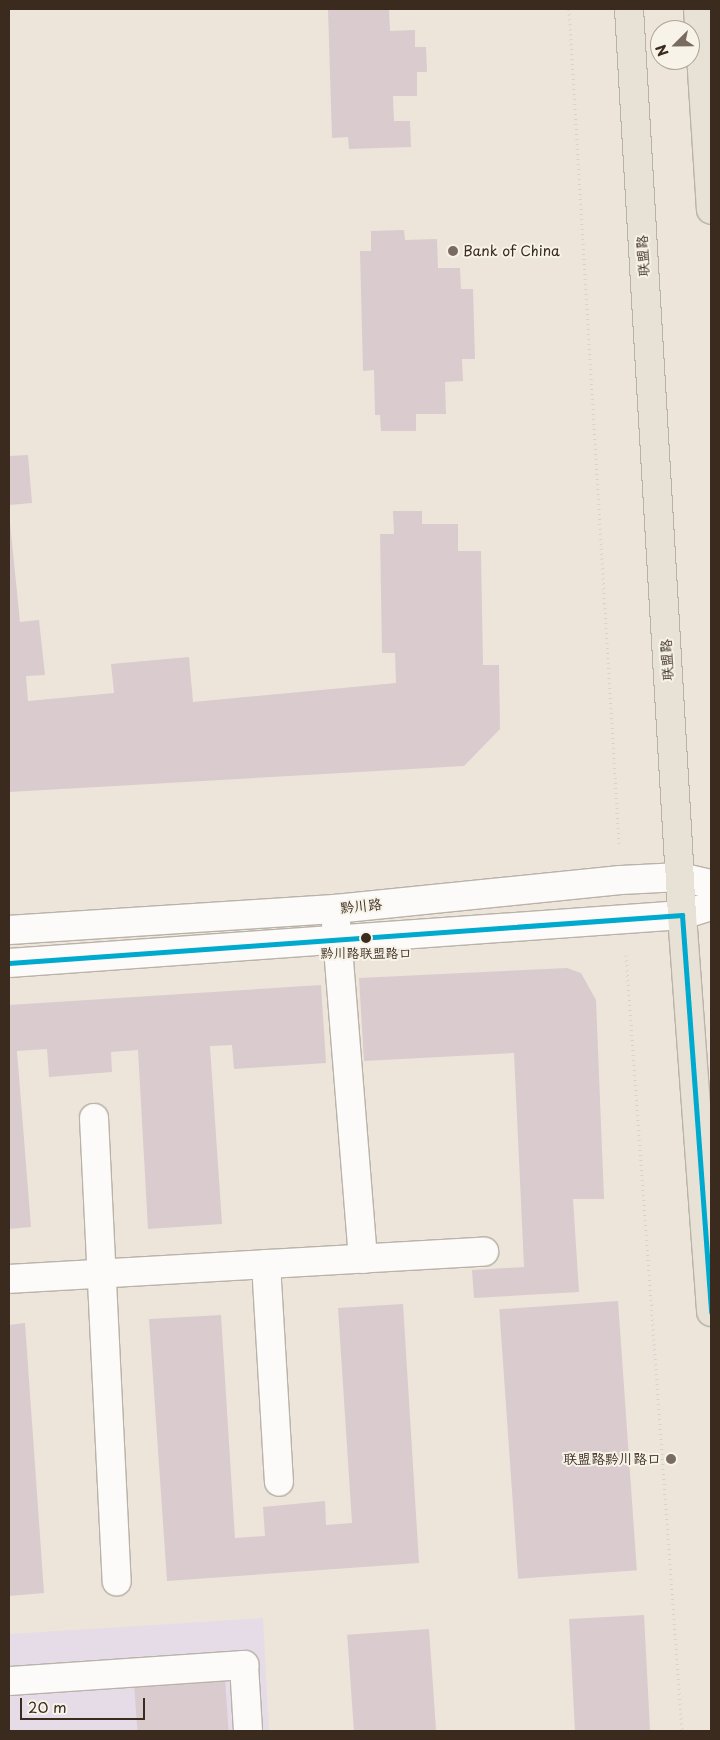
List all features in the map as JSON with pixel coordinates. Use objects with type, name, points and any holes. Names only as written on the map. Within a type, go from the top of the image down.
[{"type":"main road","name":"联盟路","points":[[628,9],[682,915],[711,1312]]},
{"type":"main road","points":[[698,9],[711,210]]},
{"type":"street","name":"黔川路","points":[[9,930],[335,909],[621,880],[680,877],[711,884]]},
{"type":"street","points":[[9,963],[682,915],[711,906]]},
{"type":"street","points":[[335,909],[363,1258]]},
{"type":"street","points":[[94,1118],[118,1581]]},
{"type":"street","points":[[9,1279],[484,1252]]},
{"type":"street","points":[[266,1264],[279,1482]]},
{"type":"street","points":[[9,1681],[244,1665],[248,1731]]},
{"type":"shaded area","points":[[263,1618],[269,1731],[9,1731],[9,1634]]},
{"type":"building","points":[[328,9],[389,9],[390,31],[415,30],[415,47],[426,47],[427,72],[417,72],[417,96],[393,96],[394,121],[410,121],[411,147],[349,149],[348,137],[332,138]]},
{"type":"building","points":[[404,230],[405,240],[437,239],[438,268],[460,268],[461,289],[473,289],[475,359],[462,359],[463,381],[445,382],[446,414],[416,414],[416,431],[381,431],[380,415],[375,415],[374,370],[363,371],[360,251],[371,251],[371,231]]},
{"type":"building","points":[[28,455],[32,503],[9,505],[9,456]]},
{"type":"building","points":[[393,511],[422,511],[422,524],[458,524],[458,551],[481,551],[483,665],[499,665],[500,729],[464,766],[9,792],[9,513],[20,622],[39,620],[45,675],[26,676],[28,701],[114,693],[111,664],[189,657],[193,702],[396,683],[395,653],[382,653],[380,534],[394,534]]},
{"type":"building","points":[[567,968],[581,973],[596,1000],[604,1199],[573,1199],[579,1292],[474,1298],[472,1270],[524,1267],[514,1053],[364,1061],[359,978]]},
{"type":"building","points":[[321,985],[326,1063],[234,1069],[232,1045],[210,1046],[222,1224],[148,1229],[138,1050],[111,1052],[112,1072],[49,1077],[47,1049],[17,1051],[31,1227],[9,1229],[9,1005]]},
{"type":"building","points":[[618,1301],[637,1570],[518,1579],[499,1309]]},
{"type":"building","points":[[403,1304],[419,1563],[167,1581],[149,1319],[221,1315],[235,1538],[265,1536],[263,1507],[325,1501],[326,1525],[352,1523],[338,1308]]},
{"type":"building","points":[[25,1323],[44,1593],[9,1596],[9,1325]]},
{"type":"building","points":[[644,1615],[650,1731],[575,1731],[569,1619]]},
{"type":"building","points":[[429,1629],[436,1731],[354,1731],[347,1635]]},
{"type":"building","points":[[225,1679],[229,1731],[137,1731],[134,1685]]},
{"type":"transit line","points":[[9,963],[682,915],[711,1312]]},
{"type":"place","name":"Bank of China","points":[[453,251]]},
{"type":"place","name":"黔川路联盟路口","points":[[366,938]]},
{"type":"place","name":"联盟路黔川路口","points":[[671,1459]]}]
